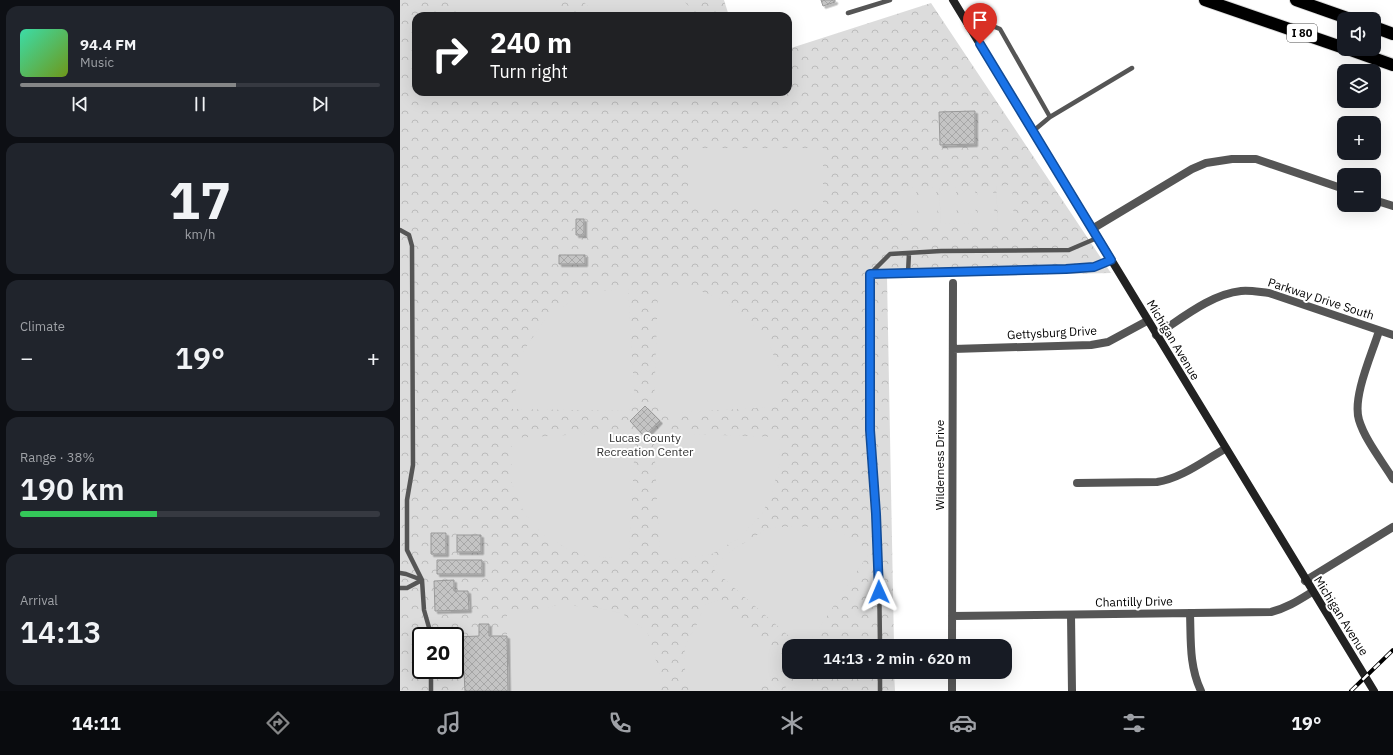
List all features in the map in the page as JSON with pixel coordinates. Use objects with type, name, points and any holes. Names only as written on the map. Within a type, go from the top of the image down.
[{"type":"highway","name":"I 80","points":[[1205,0],[1337,46]]},
{"type":"highway","name":"I 80","points":[[1296,0],[1337,14]]},
{"type":"highway","points":[[1381,30],[1393,34]]},
{"type":"highway","points":[[1368,56],[1393,65]]},
{"type":"street","name":"Michigan Avenue","points":[[953,0],[1305,581],[1374,691]]},
{"type":"street","points":[[1092,229],[1192,169],[1206,163],[1232,159],[1256,160],[1337,187]]},
{"type":"street","points":[[1381,202],[1393,206]]},
{"type":"street","name":"Wilderness Drive","points":[[952,283],[952,639]]},
{"type":"street","name":"Parkway Drive South","points":[[1156,335],[1209,302],[1221,296],[1242,291],[1254,291],[1269,294],[1393,335]]},
{"type":"street","name":"Gettysburg Drive","points":[[953,349],[1101,344],[1108,342],[1147,321]]},
{"type":"street","points":[[1379,331],[1358,395],[1357,409],[1359,420],[1364,432],[1393,479]]},
{"type":"street","points":[[1077,483],[1167,481],[1177,477],[1225,449]]},
{"type":"street","points":[[1305,581],[1393,527]]},
{"type":"street","name":"Chantilly Drive","points":[[952,616],[1271,612],[1294,603],[1312,592]]},
{"type":"street","points":[[1190,613],[1193,668],[1201,691]]},
{"type":"street","points":[[1070,615],[1072,691]]},
{"type":"street","points":[[952,679],[952,691]]},
{"type":"lane","points":[[848,13],[890,0]]},
{"type":"lane","points":[[972,32],[986,25],[1000,29],[1050,117]]},
{"type":"lane","points":[[1032,132],[1050,117],[1132,68]]},
{"type":"lane","points":[[400,230],[409,235],[412,246],[413,465],[407,500],[407,550],[422,580],[424,610],[429,627]]},
{"type":"lane","points":[[880,639],[879,567],[870,430],[870,274],[890,254],[941,251],[1069,250],[1097,238]]},
{"type":"lane","points":[[908,273],[909,253]]},
{"type":"lane","points":[[870,274],[1066,269],[1094,267],[1111,260]]},
{"type":"lane","points":[[400,573],[422,580]]},
{"type":"lane","points":[[400,588],[407,588],[422,580]]},
{"type":"lane","points":[[431,679],[431,691]]},
{"type":"lane","points":[[880,679],[880,691]]},
{"type":"green space","name":"Lucas County Recreation Center","points":[[400,0],[724,0],[728,12],[412,12],[412,96],[792,96],[792,48],[931,3],[1111,273],[887,278],[894,639],[782,639],[782,679],[894,679],[895,691],[400,691]]},
{"type":"green space","points":[[453,0],[546,0],[557,12],[464,12]]},
{"type":"green space","points":[[582,0],[683,0],[694,12],[593,12]]},
{"type":"green space","points":[[688,148],[823,148],[823,206],[688,206]]},
{"type":"green space","points":[[1012,185],[1014,222],[998,222],[996,186]]},
{"type":"green space","points":[[993,186],[995,223],[978,223],[977,187]]},
{"type":"green space","points":[[916,187],[918,224],[901,225],[900,188]]},
{"type":"green space","points":[[936,187],[938,224],[921,224],[920,188]]},
{"type":"green space","points":[[956,187],[957,223],[941,224],[939,188]]},
{"type":"green space","points":[[958,187],[975,187],[976,223],[960,224]]},
{"type":"green space","points":[[628,289],[635,405],[628,411],[512,409],[524,350],[546,318],[575,298],[599,291]]},
{"type":"green space","points":[[658,290],[698,290],[722,299],[749,320],[768,342],[782,375],[778,407],[664,413],[654,405]]},
{"type":"green space","points":[[622,432],[635,442],[629,559],[586,556],[564,547],[541,533],[524,513],[512,484],[512,438]]},
{"type":"green space","points":[[661,433],[780,437],[779,467],[772,492],[762,514],[739,538],[712,554],[660,561],[654,440]]},
{"type":"green space","points":[[782,527],[819,527],[829,529],[839,532],[859,543],[870,552],[811,639],[792,639],[712,568],[734,549],[767,529]]},
{"type":"green space","points":[[721,599],[781,659],[782,664],[756,691],[689,691],[685,673],[684,654],[687,642],[699,621],[703,605]]},
{"type":"green space","points":[[557,605],[594,607],[621,613],[647,631],[661,677],[661,691],[507,691],[507,613],[526,613]]},
{"type":"green space","points":[[797,679],[802,679],[806,680],[814,691],[781,691]]},
{"type":"building","points":[[821,0],[835,0],[835,2],[823,6]]},
{"type":"building","points":[[975,111],[975,144],[940,145],[939,112]]},
{"type":"building","points":[[576,219],[584,219],[584,235],[576,235]]},
{"type":"building","points":[[559,255],[585,255],[585,264],[559,264]]},
{"type":"building","points":[[645,406],[660,421],[645,437],[630,421]]},
{"type":"building","points":[[431,533],[446,533],[446,554],[431,554]]},
{"type":"building","points":[[457,535],[481,535],[481,552],[457,552]]},
{"type":"building","points":[[437,560],[482,560],[482,574],[437,574]]},
{"type":"building","points":[[454,580],[454,591],[468,591],[469,610],[435,611],[434,581]]},
{"type":"building","points":[[479,624],[489,624],[489,636],[507,636],[508,691],[465,691],[464,637],[479,636]]},
{"type":"railway","points":[[1351,691],[1393,650]]},
{"type":"route","points":[[879,592],[879,567],[870,430],[870,274],[1066,269],[1094,267],[1111,260],[980,44]]}]
